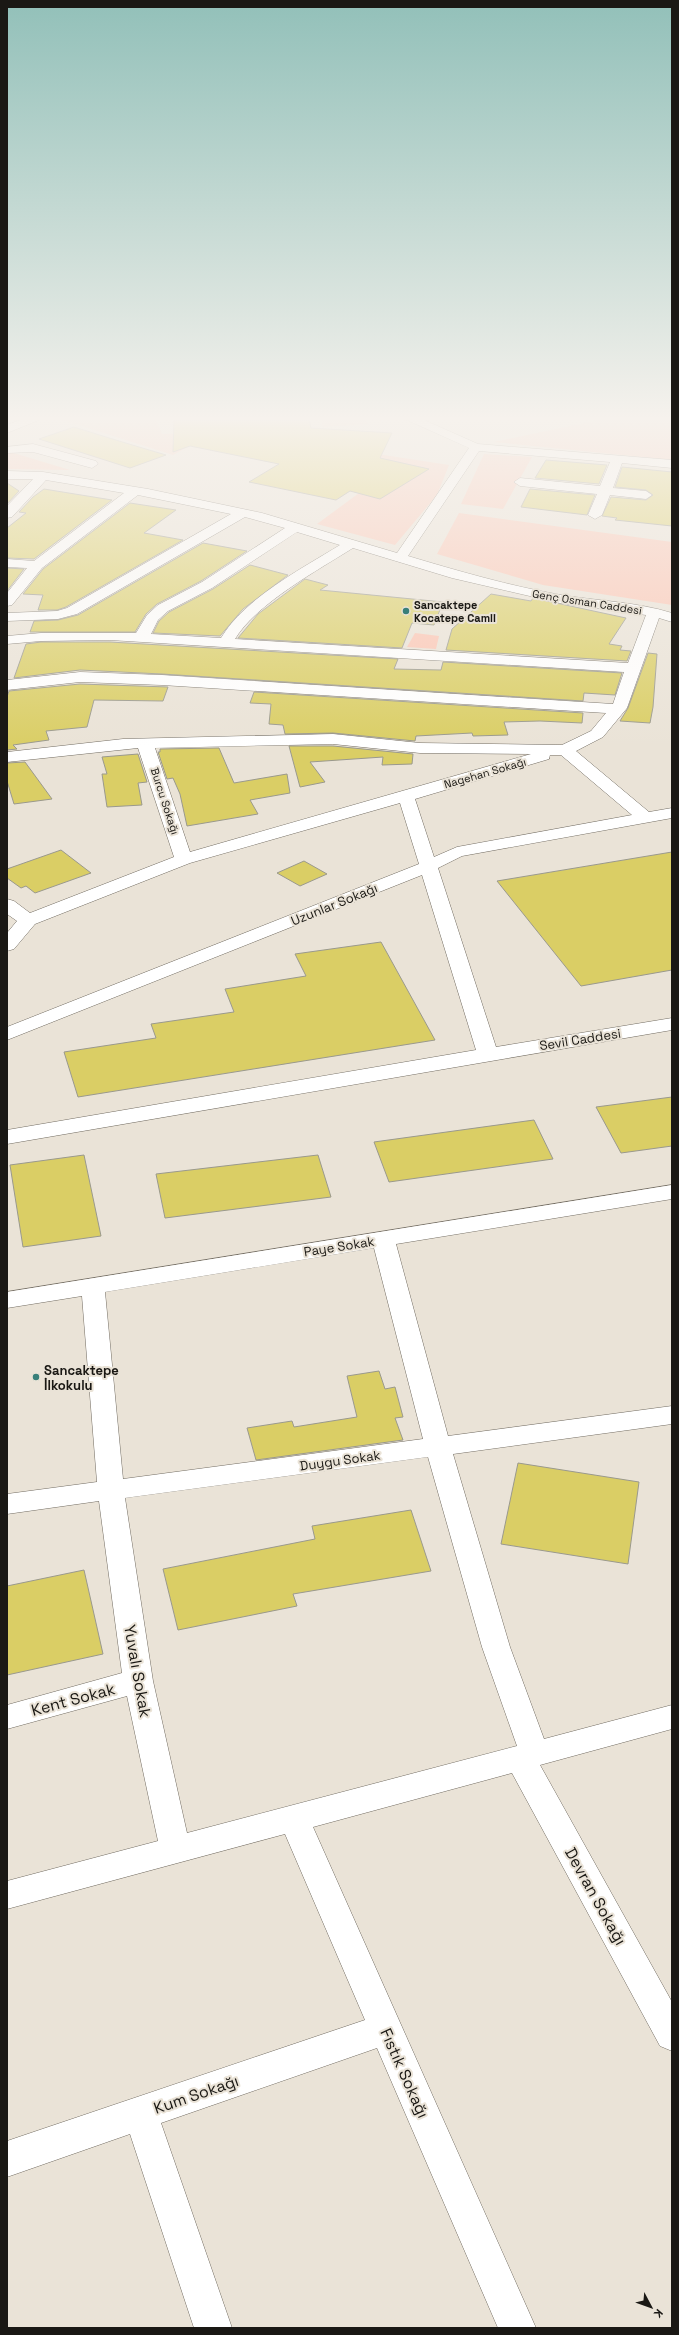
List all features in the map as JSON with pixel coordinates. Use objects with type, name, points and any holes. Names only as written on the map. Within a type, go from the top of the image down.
[{"type":"street","points":[[7,602],[37,565],[85,529]]},
{"type":"street","points":[[7,617],[58,615],[72,611],[215,529]]},
{"type":"street","points":[[141,638],[152,618],[163,608],[207,585],[293,529]]},
{"type":"street","name":"Genç Osman Caddesi","points":[[303,529],[457,575],[560,600],[654,612],[672,612]]},
{"type":"street","points":[[400,557],[419,529]]},
{"type":"street","points":[[225,644],[229,633],[268,599],[352,543]]},
{"type":"street","points":[[7,563],[37,565]]},
{"type":"street","name":"Genç Osman Caddesi","points":[[654,612],[672,618]]},
{"type":"street","name":"Nagehan Sokağı","points":[[28,920],[184,859],[565,750],[598,734],[618,709],[654,612]]},
{"type":"street","points":[[7,640],[110,636],[633,668]]},
{"type":"street","points":[[7,685],[80,677],[162,680],[618,709]]},
{"type":"street","points":[[7,757],[145,744],[333,739],[420,748],[565,750],[646,818]]},
{"type":"street","name":"Burcu Sokağı","points":[[145,744],[184,859]]},
{"type":"street","points":[[406,796],[488,1054]]},
{"type":"street","name":"Uzunlar Sokağı","points":[[7,1034],[429,866],[457,852],[672,813]]},
{"type":"street","points":[[7,906],[28,920],[7,945]]},
{"type":"street","name":"Sevil Caddesi","points":[[7,1137],[488,1054],[672,1024]]},
{"type":"street","name":"Paye Sokak","points":[[7,1300],[672,1192]]},
{"type":"street","name":"Devran Sokağı","points":[[383,1239],[438,1446],[528,1756],[672,2035]]},
{"type":"street","name":"Yuvalı Sokak","points":[[93,1286],[111,1491],[138,1681],[175,1849]]},
{"type":"street","name":"Duygu Sokak","points":[[7,1504],[672,1415]]},
{"type":"street","name":"Kent Sokak","points":[[7,1717],[138,1681]]},
{"type":"street","points":[[7,1895],[672,1717]]},
{"type":"street","name":"Fıstık Sokağı","points":[[294,1818],[517,2328]]},
{"type":"street","name":"Kum Sokağı","points":[[7,2159],[386,2029]]},
{"type":"street","points":[[140,2113],[213,2328]]},
{"type":"shaded area","points":[[335,529],[408,529],[395,545]]},
{"type":"shaded area","points":[[450,529],[576,529],[672,542],[672,605],[543,585],[437,554]]},
{"type":"shaded area","points":[[415,633],[439,636],[436,649],[407,647]]},
{"type":"building","points":[[7,529],[74,529],[34,559],[7,558]]},
{"type":"building","points":[[96,529],[150,529],[144,533],[183,540],[66,607],[57,610],[38,610],[43,595],[23,594],[43,569]]},
{"type":"building","points":[[203,543],[247,551],[201,581],[157,604],[146,614],[135,632],[30,632],[34,621],[58,620],[78,615]]},
{"type":"building","points":[[250,565],[288,575],[243,609],[220,636],[153,633],[159,621],[169,612],[213,589]]},
{"type":"building","points":[[7,568],[24,569],[7,591]]},
{"type":"building","points":[[305,579],[328,585],[320,590],[443,602],[434,625],[412,623],[402,648],[238,638],[258,614]]},
{"type":"building","points":[[491,594],[531,601],[533,598],[626,618],[609,644],[622,646],[620,650],[631,651],[627,661],[446,650],[452,629]]},
{"type":"building","points":[[41,642],[110,642],[398,659],[394,669],[441,670],[443,662],[622,673],[615,695],[584,693],[583,701],[80,670],[14,678],[26,644]]},
{"type":"building","points":[[648,653],[657,654],[653,707],[650,723],[620,721],[628,708]]},
{"type":"building","points":[[80,684],[168,687],[163,701],[94,700],[87,727],[46,731],[49,740],[13,745],[17,749],[7,750],[7,697],[9,691]]},
{"type":"building","points":[[254,692],[583,713],[582,723],[540,721],[504,722],[508,735],[473,736],[472,733],[416,736],[415,741],[333,733],[285,734],[283,725],[269,724],[271,704],[250,703]]},
{"type":"building","points":[[289,746],[333,746],[413,754],[412,764],[382,765],[383,757],[310,762],[325,782],[300,787]]},
{"type":"building","points":[[219,748],[234,783],[287,774],[290,793],[250,800],[258,814],[187,826],[180,794],[173,778],[167,779],[158,752],[160,752],[160,749]]},
{"type":"building","points":[[138,754],[147,782],[138,783],[142,805],[107,807],[102,774],[107,774],[102,757]]},
{"type":"building","points":[[25,762],[52,799],[14,804],[7,781],[7,763]]},
{"type":"building","points":[[61,850],[91,873],[35,893],[26,886],[21,888],[7,878],[7,869]]},
{"type":"building","points":[[672,852],[672,970],[581,986],[497,881]]},
{"type":"building","points":[[304,861],[327,874],[300,886],[277,873]]},
{"type":"building","points":[[381,942],[435,1040],[78,1097],[64,1052],[156,1038],[151,1024],[234,1012],[225,989],[306,976],[295,954]]},
{"type":"building","points":[[672,1097],[672,1146],[621,1153],[596,1107]]},
{"type":"building","points":[[534,1120],[553,1159],[389,1182],[374,1142]]},
{"type":"building","points":[[84,1155],[101,1236],[23,1247],[10,1165]]},
{"type":"building","points":[[318,1155],[331,1197],[165,1218],[156,1174]]},
{"type":"building","points":[[379,1371],[385,1389],[395,1387],[403,1417],[395,1418],[403,1440],[256,1460],[247,1428],[292,1421],[294,1427],[357,1417],[347,1376]]},
{"type":"building","points":[[518,1463],[639,1482],[628,1564],[501,1544]]},
{"type":"building","points":[[411,1510],[431,1571],[293,1594],[297,1606],[178,1630],[163,1569],[315,1539],[312,1526]]},
{"type":"building","points":[[84,1570],[103,1654],[7,1675],[7,1586]]},
{"type":"place","name":"Sancaktepe Kocatepe Camii","points":[[406,611]]},
{"type":"place","name":"Sancaktepe İlkokulu","points":[[36,1377]]}]
